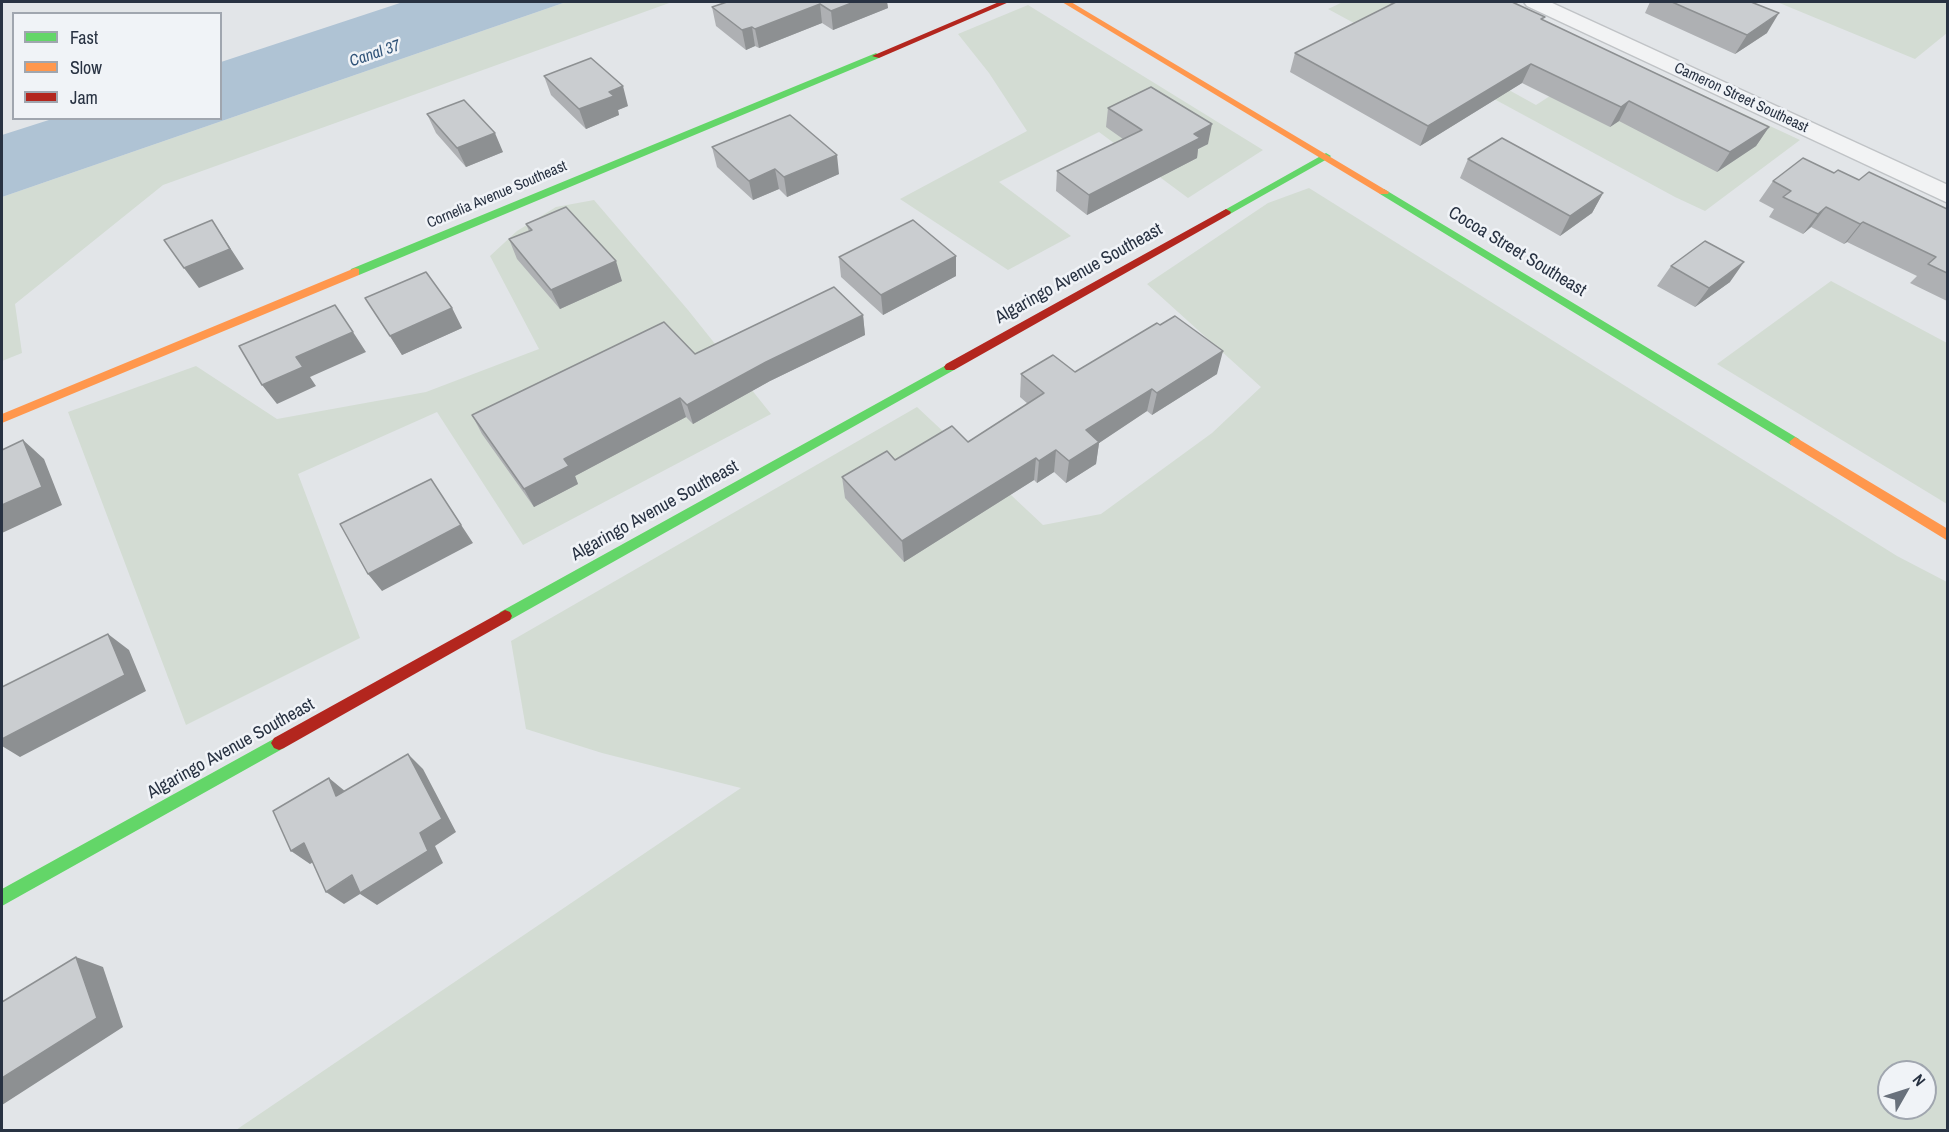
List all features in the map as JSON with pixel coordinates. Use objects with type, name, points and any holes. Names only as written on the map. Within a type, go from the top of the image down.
[{"type":"street","name":"Cornelia Avenue Southeast","points":[[2,419],[1005,2]]},
{"type":"street","name":"Cocoa Street Southeast","points":[[1066,2],[1326,156],[1947,536]]},
{"type":"street","name":"Cameron Street Southeast","points":[[1534,2],[1947,195]]},
{"type":"street","name":"Algaringo Avenue Southeast","points":[[2,898],[1326,156]]},
{"type":"shaded area","points":[[566,2],[672,2],[163,185],[15,304],[22,353],[2,361],[2,197]]},
{"type":"shaded area","points":[[1343,2],[1500,2],[1431,47],[1536,105],[1615,54],[1800,140],[1705,211],[1675,197],[1328,9]]},
{"type":"shaded area","points":[[1777,2],[1947,2],[1947,33],[1915,59]]},
{"type":"shaded area","points":[[1028,5],[1263,150],[1188,198],[1099,132],[999,182],[1071,236],[1008,270],[900,199],[1027,131],[989,73],[958,34]]},
{"type":"shaded area","points":[[1309,188],[1897,556],[1947,582],[1947,1130],[236,1130],[741,788],[602,753],[526,729],[511,641],[917,407],[1043,525],[1101,514],[1212,433],[1261,387],[1147,284],[1268,203]]},
{"type":"shaded area","points":[[594,200],[688,310],[771,414],[523,545],[437,412],[298,474],[360,638],[186,725],[68,412],[196,366],[277,419],[426,392],[539,349],[490,256],[517,231],[556,207]]},
{"type":"shaded area","points":[[1831,281],[1947,343],[1947,504],[1717,364]]},
{"type":"water","name":"Canal 37","points":[[403,2],[566,2],[2,197],[2,135],[49,120],[222,120],[222,62]]},
{"type":"building","points":[[727,2],[854,2],[831,11],[820,4],[755,29],[752,27],[742,30],[712,7]]},
{"type":"building","points":[[1396,2],[1512,2],[1545,17],[1541,19],[1769,127],[1730,152],[1629,101],[1621,107],[1531,64],[1428,126],[1295,53]]},
{"type":"building","points":[[1672,2],[1751,2],[1779,13],[1747,35]]},
{"type":"building","points":[[591,58],[623,86],[609,92],[614,96],[579,109],[544,76]]},
{"type":"building","points":[[1151,87],[1212,124],[1194,134],[1200,138],[1089,195],[1057,171],[1142,130],[1108,108]]},
{"type":"building","points":[[464,100],[495,133],[457,148],[427,114]]},
{"type":"building","points":[[790,115],[837,155],[784,177],[775,169],[749,181],[712,147]]},
{"type":"building","points":[[1502,138],[1603,193],[1570,216],[1468,159]]},
{"type":"building","points":[[1803,158],[1834,173],[1838,170],[1859,180],[1869,172],[1947,209],[1947,273],[1928,264],[1936,257],[1863,222],[1860,224],[1826,207],[1818,214],[1783,197],[1791,191],[1773,181]]},
{"type":"building","points":[[566,207],[616,261],[551,290],[509,239],[532,230],[526,224]]},
{"type":"building","points":[[212,220],[230,249],[184,268],[164,240]]},
{"type":"building","points":[[913,220],[956,256],[881,295],[839,257]]},
{"type":"building","points":[[1705,241],[1744,262],[1709,288],[1671,266]]},
{"type":"building","points":[[426,272],[452,308],[390,336],[365,298]]},
{"type":"building","points":[[834,287],[863,315],[766,362],[687,405],[680,398],[564,459],[569,466],[524,489],[472,415],[664,322],[695,354]]},
{"type":"building","points":[[335,305],[353,332],[296,357],[303,367],[262,385],[239,346]]},
{"type":"building","points":[[1175,316],[1223,351],[1157,393],[1152,389],[1086,430],[1099,442],[1069,461],[1056,450],[1039,461],[1036,458],[902,541],[842,477],[887,451],[895,460],[952,426],[968,442],[1044,393],[1021,374],[1053,355],[1075,372],[1157,323],[1160,325]]},
{"type":"building","points":[[23,440],[42,487],[2,505],[2,450]]},
{"type":"building","points":[[431,479],[461,525],[368,574],[340,524]]},
{"type":"building","points":[[108,634],[125,675],[2,739],[2,687]]},
{"type":"building","points":[[408,754],[442,819],[420,833],[428,851],[360,893],[352,875],[326,892],[304,843],[291,851],[273,811],[329,778],[336,796]]},
{"type":"building","points":[[76,957],[97,1018],[2,1078],[2,1002]]},
{"type":"traffic: fast","points":[[355,272],[876,56]]},
{"type":"traffic: fast","points":[[1226,212],[1326,156]]},
{"type":"traffic: fast","points":[[1384,192],[1795,442]]},
{"type":"traffic: fast","points":[[505,616],[950,367]]},
{"type":"traffic: fast","points":[[2,898],[279,743]]},
{"type":"traffic: slow","points":[[1066,2],[1384,192]]},
{"type":"traffic: slow","points":[[2,419],[355,272]]},
{"type":"traffic: slow","points":[[1795,442],[1948,536]]},
{"type":"traffic: jam","points":[[876,56],[1005,2]]},
{"type":"traffic: jam","points":[[950,367],[1226,212]]},
{"type":"traffic: jam","points":[[279,743],[505,616]]}]
